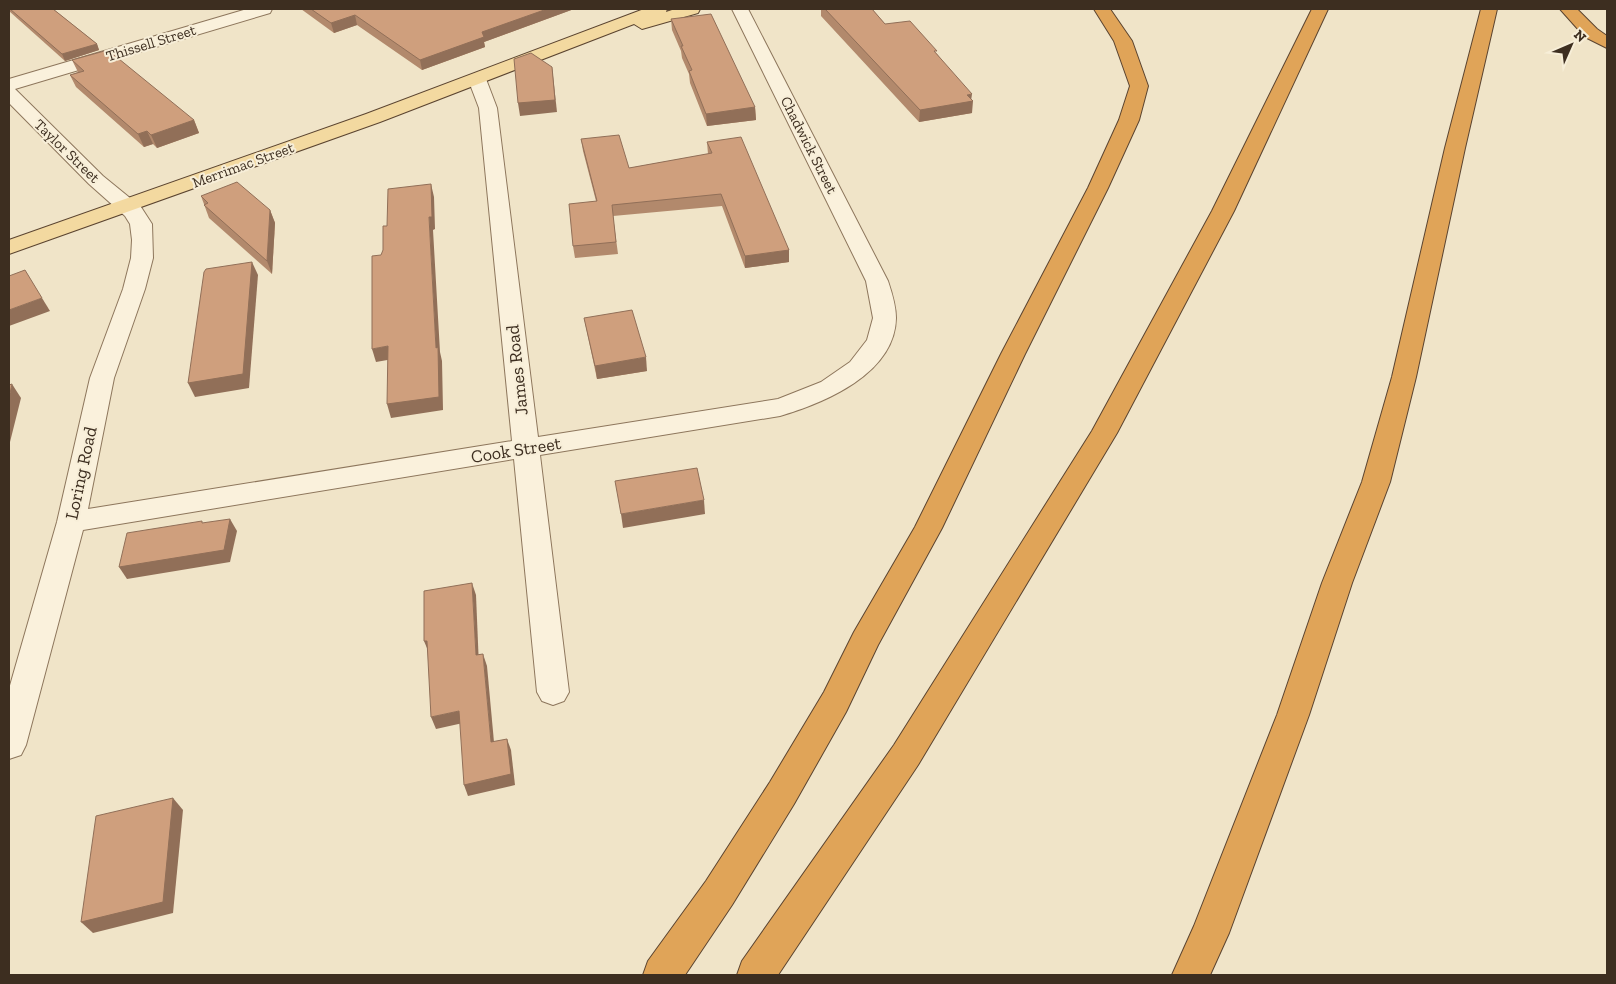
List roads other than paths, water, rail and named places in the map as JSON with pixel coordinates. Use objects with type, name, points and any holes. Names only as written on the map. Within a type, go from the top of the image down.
[{"type":"highway","points":[[662,975],[756,835],[835,702],[865,641],[928,528],[1013,354],[1098,188],[1129,120],[1139,86],[1123,41],[1102,9]]},
{"type":"highway","points":[[756,975],[906,755],[1104,433],[1223,211],[1320,9]]},
{"type":"highway","points":[[1191,975],[1210,933],[1293,715],[1337,583],[1376,482],[1404,377],[1489,9]]},
{"type":"highway","points":[[1568,9],[1586,28],[1607,43]]},
{"type":"main road","name":"Merrimac Street","points":[[9,247],[477,79],[659,9]]},
{"type":"main road","name":"Merrimac Street","points":[[477,79],[692,9]]},
{"type":"street","name":"Thissell Street","points":[[9,85],[264,9]]},
{"type":"street","name":"Chadwick Street","points":[[740,9],[877,281]]},
{"type":"street","name":"James Road","points":[[477,79],[488,108],[553,692]]},
{"type":"street","name":"Taylor Street","points":[[9,93],[96,180],[127,206]]},
{"type":"street","name":"Loring Road","points":[[9,745],[71,522],[102,378],[134,289],[142,258],[141,224],[127,206]]},
{"type":"street","name":"Cook Street","points":[[71,522],[780,407],[811,398],[840,383],[855,371],[862,365],[876,344],[884,322],[877,281]]}]
